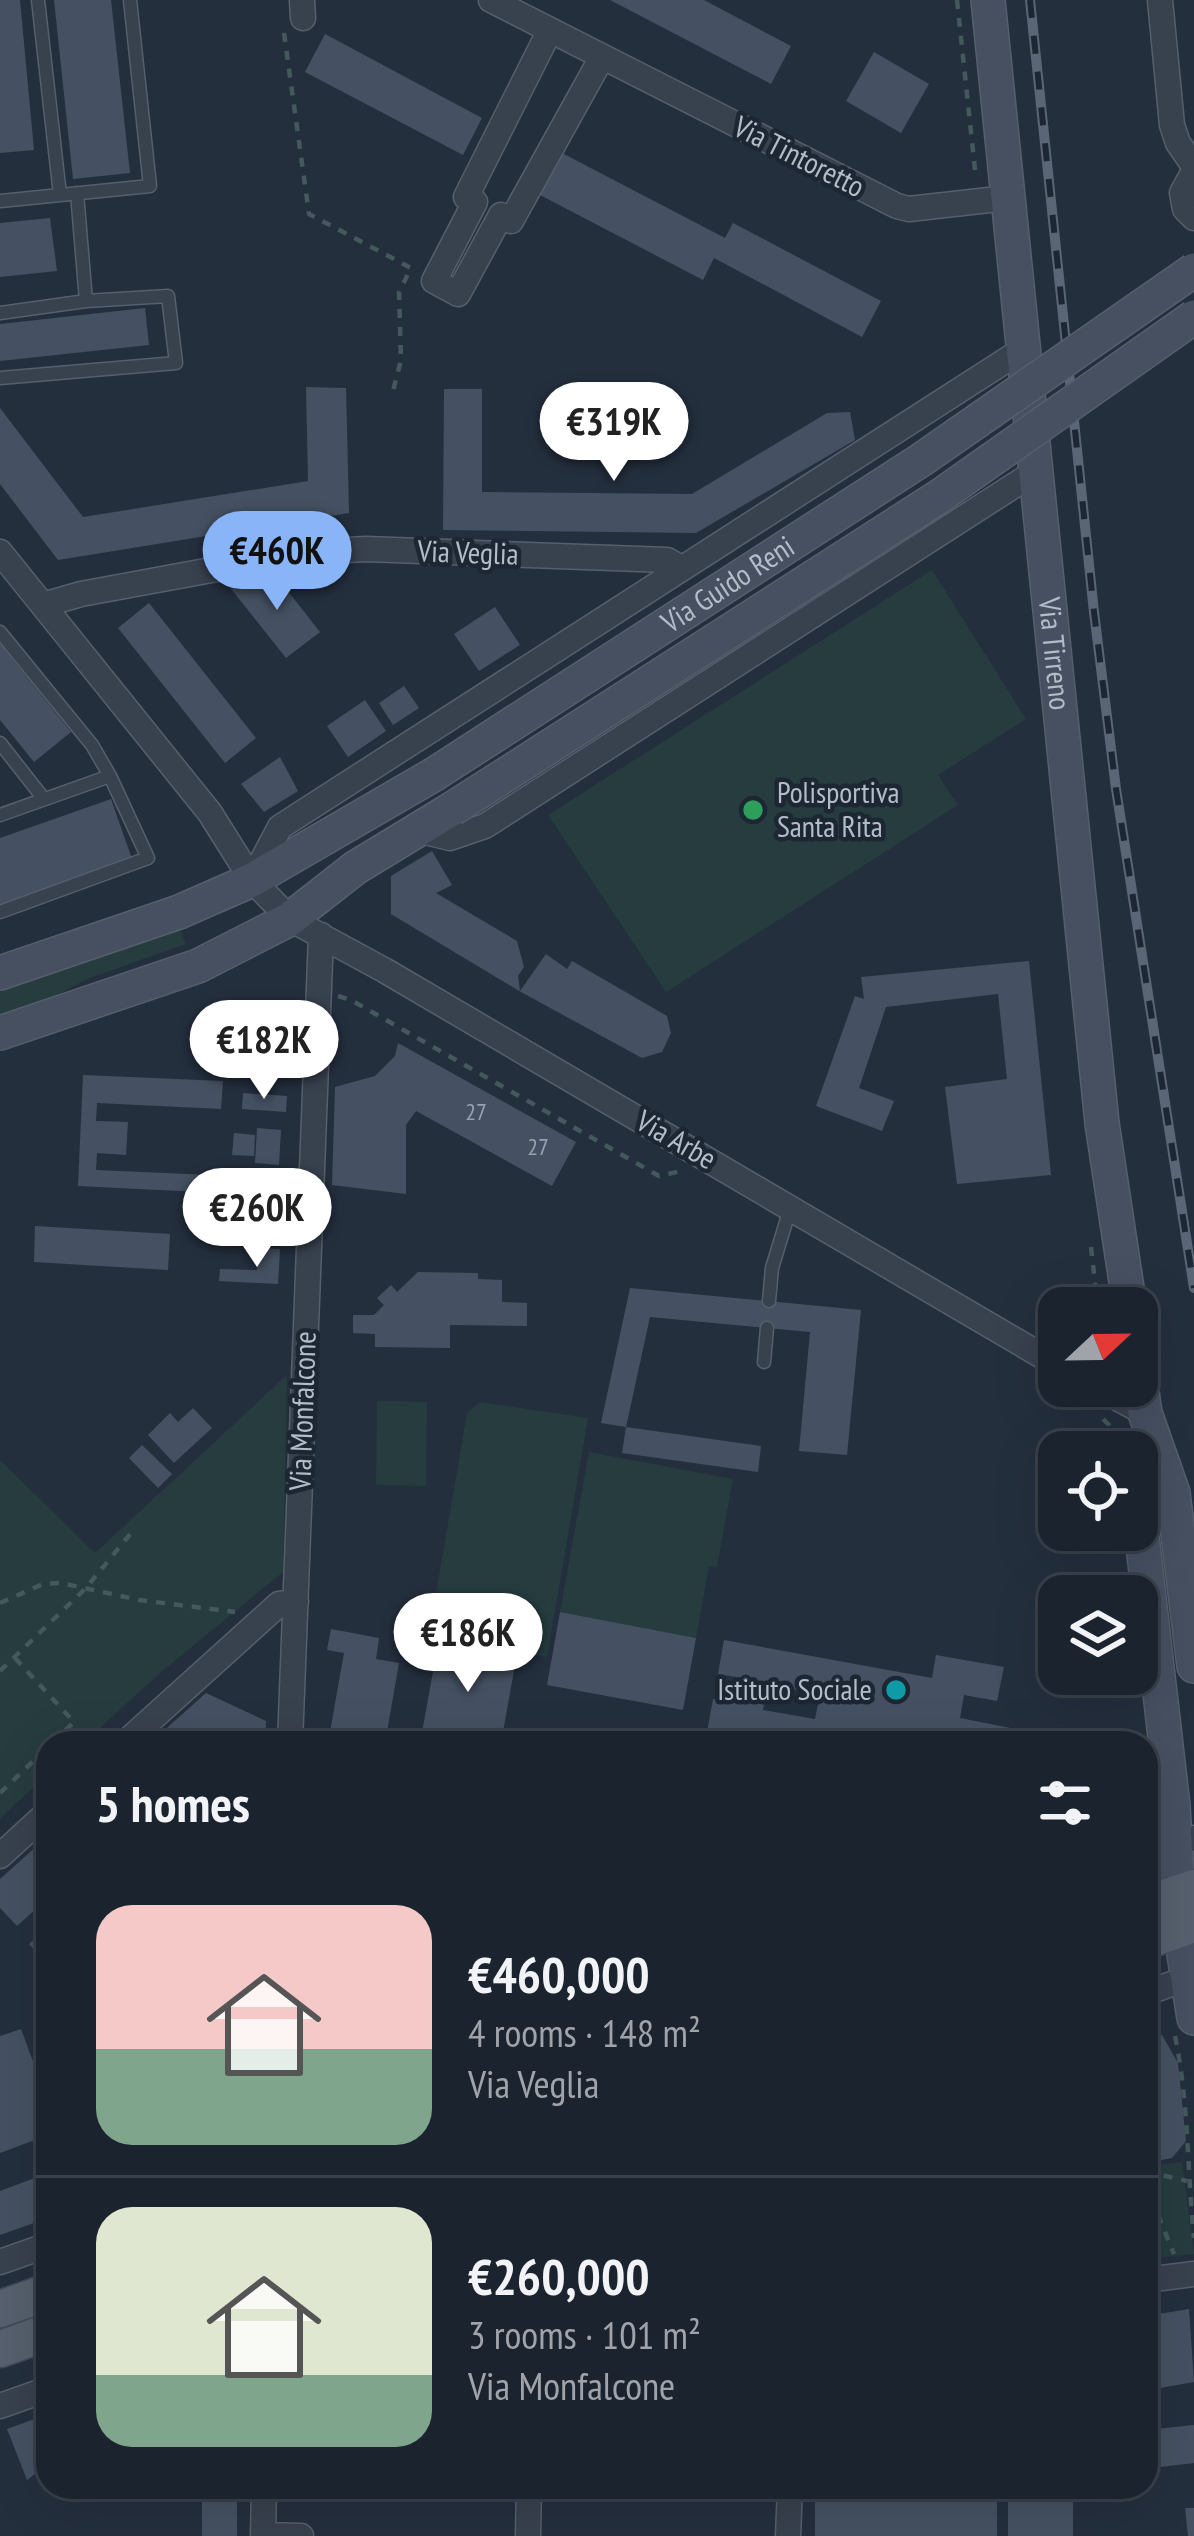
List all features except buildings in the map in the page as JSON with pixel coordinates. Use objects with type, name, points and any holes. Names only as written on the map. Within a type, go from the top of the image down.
[{"type":"main road","name":"Via Tirreno","points":[[988,0],[1102,1123],[1127,1287]]},
{"type":"main road","name":"Via Guido Reni","points":[[0,973],[179,912],[252,880],[433,776],[921,460],[1194,270]]},
{"type":"main road","name":"Via Guido Reni","points":[[0,1033],[198,966],[290,919],[356,868],[940,496],[1194,317]]},
{"type":"main road","points":[[1144,1407],[1172,1493],[1194,1666]]},
{"type":"main road","points":[[1143,1431],[1145,1413]]},
{"type":"main road","points":[[1143,1551],[1172,1844],[1172,1984],[1194,2018]]},
{"type":"main road","points":[[0,2309],[36,2296]]},
{"type":"main road","points":[[0,2349],[36,2336]]},
{"type":"street","name":"Via Tintoretto","points":[[491,0],[897,206],[909,209],[1007,198]]},
{"type":"street","points":[[1160,0],[1172,125],[1194,168],[1181,193],[1185,209],[1194,218]]},
{"type":"street","points":[[550,30],[466,197],[475,202],[511,220],[602,57]]},
{"type":"street","points":[[475,202],[434,281],[458,294],[501,215]]},
{"type":"street","name":"Via Guido Reni","points":[[252,880],[280,827],[1022,350]]},
{"type":"street","points":[[417,830],[449,838],[485,826],[1035,472]]},
{"type":"street","name":"Via Veglia","points":[[43,605],[81,594],[328,551],[667,560],[681,568]]},
{"type":"street","points":[[0,552],[210,813],[252,880],[290,919]]},
{"type":"street","name":"Via Arbe","points":[[290,919],[1038,1354]]},
{"type":"street","name":"Via Monfalcone","points":[[291,1731],[321,935]]},
{"type":"street","points":[[1134,1407],[1145,1413]]},
{"type":"street","points":[[138,1731],[278,1604],[296,1602]]},
{"type":"street","points":[[0,1856],[36,1823]]},
{"type":"street","points":[[0,2262],[36,2249]]},
{"type":"street","points":[[1158,2279],[1188,2275]]},
{"type":"street","points":[[0,2406],[36,2393]]},
{"type":"street","points":[[264,2499],[263,2535],[301,2536]]},
{"type":"street","points":[[528,2536],[529,2499]]},
{"type":"street","points":[[788,2536],[790,2499]]},
{"type":"lane","points":[[38,0],[60,195]]},
{"type":"lane","points":[[0,201],[150,186],[130,0]]},
{"type":"lane","points":[[77,193],[86,301]]},
{"type":"lane","points":[[0,314],[86,301],[168,296],[176,363],[0,378]]},
{"type":"lane","points":[[0,632],[92,746],[148,858],[0,913]]},
{"type":"lane","points":[[0,743],[44,799]]},
{"type":"lane","points":[[0,814],[110,776]]},
{"type":"lane","points":[[769,1301],[772,1268],[791,1208]]},
{"type":"lane","points":[[764,1362],[766,1328]]},
{"type":"path","points":[[303,9],[282,34],[309,214],[411,268],[399,292],[400,360],[392,395]]},
{"type":"path","points":[[320,991],[351,1000],[659,1176],[692,1168]]},
{"type":"path","points":[[1097,1414],[1110,1431]]},
{"type":"path","points":[[0,1671],[86,1588],[131,1533]]},
{"type":"path","points":[[0,1603],[43,1584],[265,1617]]},
{"type":"path","points":[[15,1658],[74,1722],[65,1731]]},
{"type":"path","points":[[0,1792],[36,1758]]},
{"type":"path","points":[[1172,1984],[1170,2011],[1189,2144],[1194,2238]]},
{"type":"path","points":[[1158,2174],[1188,2181]]},
{"type":"path","points":[[1158,2214],[1188,2275]]},
{"type":"green space","name":"Polisportiva Santa Rita","points":[[932,570],[1026,719],[938,775],[958,805],[666,992],[548,815]]},
{"type":"green space","points":[[180,929],[186,944],[0,1017],[0,991]]},
{"type":"green space","points":[[287,1375],[283,1572],[96,1731],[36,1731],[36,1786],[0,1818],[0,1460],[95,1553]]},
{"type":"green space","points":[[377,1401],[427,1402],[426,1486],[376,1485]]},
{"type":"green space","points":[[480,1402],[588,1418],[547,1657],[429,1635],[467,1413]]},
{"type":"green space","points":[[589,1452],[733,1479],[717,1567],[709,1566],[696,1638],[560,1612]]},
{"type":"green space","points":[[1182,2162],[1194,2254],[1158,2258],[1158,2165]]},
{"type":"railway","points":[[1030,0],[1116,789],[1194,1288]]},
{"type":"place","name":"Polisportiva Santa Rita","points":[[753,810]]},
{"type":"place","name":"Istituto Sociale","points":[[896,1690]]}]
